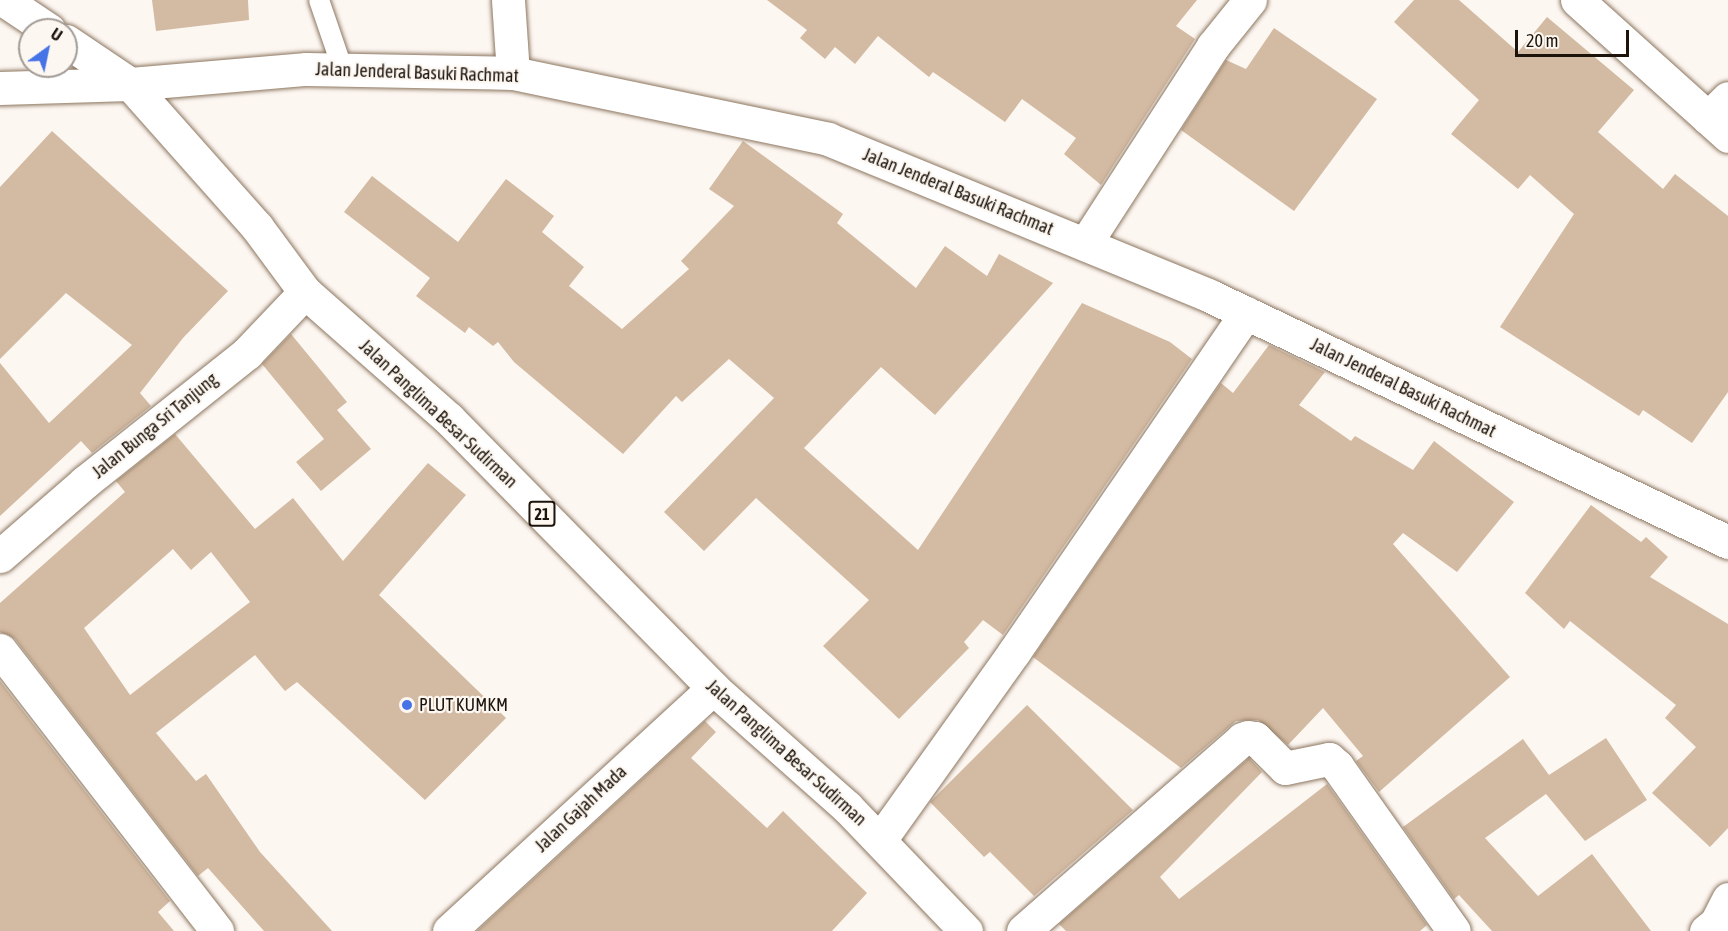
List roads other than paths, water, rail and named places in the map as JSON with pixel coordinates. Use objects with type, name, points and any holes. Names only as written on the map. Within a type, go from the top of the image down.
[{"type":"main road","points":[[4,0],[31,18]]},
{"type":"main road","points":[[508,0],[513,73]]},
{"type":"main road","points":[[1085,244],[1213,46],[1250,0]]},
{"type":"main road","points":[[1577,0],[1721,118]]},
{"type":"main road","name":"Jalan Panglima Besar Sudirman","points":[[78,49],[130,84],[257,227],[305,292],[448,419],[713,688],[880,840],[966,931]]},
{"type":"main road","name":"Jalan Jenderal Basuki Rachmat","points":[[0,88],[130,84],[306,69],[513,73],[828,139],[1085,244],[1246,313],[1728,542]]},
{"type":"main road","name":"Jalan Bunga Sri Tanjung","points":[[0,556],[85,482],[247,353],[305,292]]},
{"type":"main road","points":[[880,840],[1014,652],[1246,313]]},
{"type":"main road","points":[[0,650],[218,931]]},
{"type":"main road","name":"Jalan Gajah Mada","points":[[449,931],[713,688]]},
{"type":"main road","points":[[1023,931],[1248,737],[1255,738],[1285,768],[1329,759],[1337,766],[1454,931]]},
{"type":"main road","points":[[1706,931],[1716,922],[1728,899]]},
{"type":"lane","points":[[319,0],[343,70]]},
{"type":"place","name":"PLUT KUMKM","points":[[407,705]]}]
